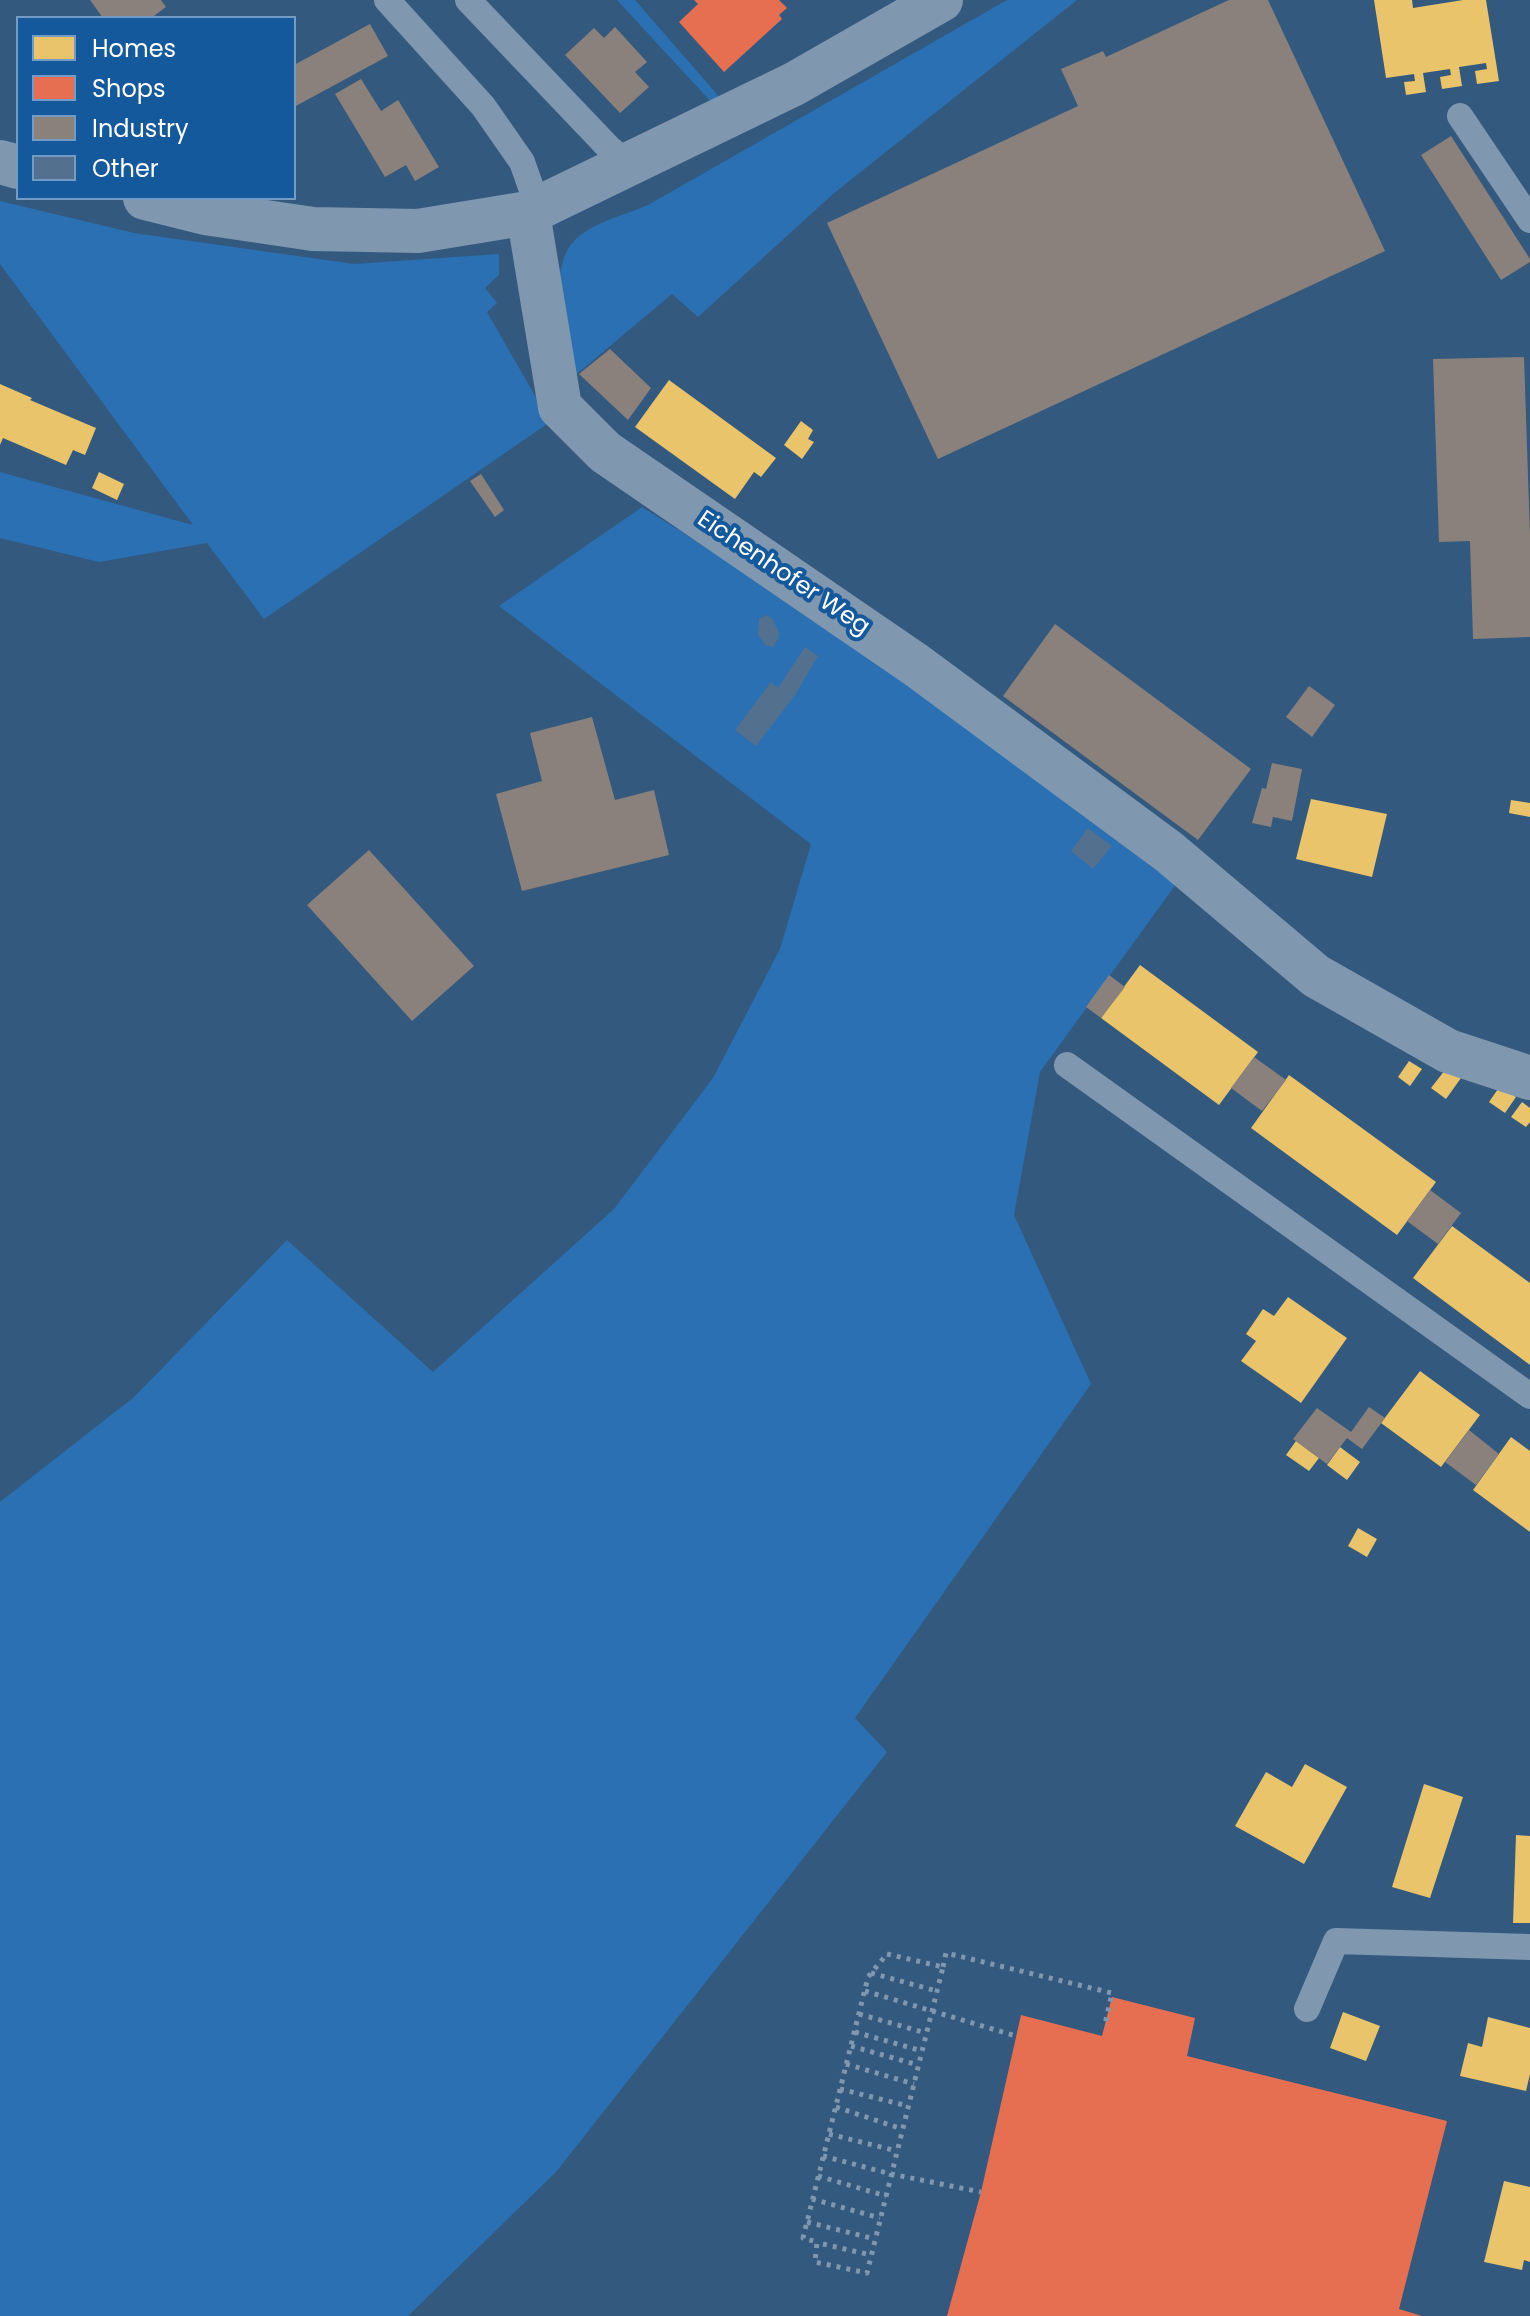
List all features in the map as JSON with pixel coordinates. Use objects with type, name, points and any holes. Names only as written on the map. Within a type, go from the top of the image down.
[{"type":"street","points":[[153,200],[205,213],[313,229],[418,231],[533,211],[794,84],[941,0]]},
{"type":"street","name":"Eichenhofer Weg","points":[[533,211],[560,407],[605,452],[916,665],[1169,852],[1316,976],[1448,1051],[1530,1078]]},
{"type":"lane","points":[[387,0],[483,106],[522,162],[533,211]]},
{"type":"lane","points":[[468,0],[609,148],[629,165]]},
{"type":"lane","points":[[1460,116],[1530,220]]},
{"type":"lane","points":[[1067,1065],[1530,1396]]},
{"type":"lane","points":[[1307,2009],[1336,1941],[1530,1947]]},
{"type":"path","points":[[943,1967],[887,1954],[871,1973],[803,2238],[817,2242],[815,2262],[867,2273],[880,2218],[914,2084],[918,2065],[922,2051],[931,2012],[937,1991],[943,1967],[946,1953],[1112,1993],[1105,2024]]},
{"type":"path","points":[[871,1973],[937,1991]]},
{"type":"path","points":[[865,1991],[1016,2036]]},
{"type":"path","points":[[859,2014],[926,2033]]},
{"type":"path","points":[[855,2032],[922,2051]]},
{"type":"path","points":[[851,2046],[918,2065]]},
{"type":"path","points":[[846,2064],[914,2084]]},
{"type":"path","points":[[840,2089],[908,2106]]},
{"type":"path","points":[[836,2107],[902,2129]]},
{"type":"path","points":[[829,2134],[897,2151]]},
{"type":"path","points":[[823,2156],[891,2174],[981,2192]]},
{"type":"path","points":[[818,2176],[886,2196]]},
{"type":"path","points":[[812,2199],[880,2218]]},
{"type":"path","points":[[807,2222],[875,2239]]},
{"type":"path","points":[[823,2244],[871,2255]]},
{"type":"shaded area","points":[[617,0],[635,0],[722,100],[714,105]]},
{"type":"shaded area","points":[[1007,0],[1077,0],[833,194],[698,317],[672,294],[572,378],[562,326],[559,287],[566,253],[575,240],[600,224],[648,205]]},
{"type":"shaded area","points":[[0,201],[134,233],[354,264],[499,254],[499,275],[485,288],[497,303],[487,312],[550,422],[264,619],[207,543],[99,562],[0,538],[0,472],[193,525],[0,264]]},
{"type":"shaded area","points":[[642,507],[903,671],[1179,880],[1040,1072],[1014,1215],[1091,1384],[855,1718],[887,1752],[556,2172],[408,2316],[0,2316],[0,1502],[134,1397],[287,1240],[433,1372],[614,1209],[713,1078],[780,949],[811,844],[499,606]]},
{"type":"building: Homes","points":[[1374,0],[1412,0],[1413,8],[1463,0],[1486,0],[1499,81],[1477,84],[1475,71],[1487,69],[1486,63],[1459,67],[1462,86],[1442,89],[1440,77],[1451,75],[1450,69],[1423,73],[1426,92],[1406,95],[1404,82],[1415,81],[1414,74],[1386,78]]},
{"type":"building: Homes","points":[[669,380],[776,458],[761,477],[754,472],[735,499],[635,427]]},
{"type":"building: Homes","points":[[0,384],[96,428],[85,455],[73,450],[66,465],[3,438],[0,445]]},
{"type":"building: Homes","points":[[801,421],[813,430],[808,439],[814,442],[802,459],[784,445]]},
{"type":"building: Homes","points":[[99,472],[124,484],[117,500],[92,488]]},
{"type":"building: Homes","points":[[1311,799],[1387,814],[1372,877],[1296,859]]},
{"type":"building: Homes","points":[[1511,800],[1530,803],[1530,817],[1509,813]]},
{"type":"building: Homes","points":[[1140,965],[1258,1052],[1219,1105],[1101,1018]]},
{"type":"building: Homes","points":[[1409,1061],[1422,1069],[1410,1086],[1398,1077]]},
{"type":"building: Homes","points":[[1445,1070],[1461,1078],[1446,1099],[1431,1088]]},
{"type":"building: Homes","points":[[1289,1075],[1436,1182],[1397,1235],[1251,1128]]},
{"type":"building: Homes","points":[[1500,1086],[1516,1097],[1505,1113],[1489,1102]]},
{"type":"building: Homes","points":[[1522,1102],[1530,1108],[1530,1122],[1526,1127],[1511,1117]]},
{"type":"building: Homes","points":[[1452,1226],[1530,1283],[1530,1365],[1413,1278]]},
{"type":"building: Homes","points":[[1288,1297],[1347,1338],[1301,1403],[1241,1361],[1256,1341],[1246,1334],[1263,1309],[1274,1316]]},
{"type":"building: Homes","points":[[1420,1371],[1480,1415],[1441,1467],[1381,1423]]},
{"type":"building: Homes","points":[[1511,1437],[1530,1451],[1530,1532],[1473,1490]]},
{"type":"building: Homes","points":[[1296,1441],[1319,1458],[1309,1471],[1286,1455]]},
{"type":"building: Homes","points":[[1340,1447],[1360,1462],[1347,1480],[1327,1465]]},
{"type":"building: Homes","points":[[1358,1528],[1377,1539],[1367,1557],[1348,1546]]},
{"type":"building: Homes","points":[[1305,1764],[1347,1787],[1304,1864],[1235,1826],[1266,1772],[1292,1787]]},
{"type":"building: Homes","points":[[1424,1784],[1463,1797],[1430,1898],[1392,1887]]},
{"type":"building: Homes","points":[[1516,1835],[1530,1836],[1530,1923],[1513,1923]]},
{"type":"building: Homes","points":[[1343,2012],[1380,2026],[1366,2061],[1330,2048]]},
{"type":"building: Homes","points":[[1488,2017],[1530,2028],[1530,2074],[1526,2091],[1460,2076],[1468,2043],[1482,2047]]},
{"type":"building: Homes","points":[[1504,2181],[1530,2187],[1530,2262],[1524,2260],[1522,2270],[1484,2262]]},
{"type":"building: Shops","points":[[694,0],[779,0],[787,8],[779,15],[782,19],[724,72],[679,22],[698,4]]},
{"type":"building: Shops","points":[[1112,1997],[1195,2018],[1187,2056],[1447,2121],[1399,2309],[1422,2316],[947,2316],[981,2192],[1021,2015],[1102,2036]]},
{"type":"building: Industry","points":[[90,0],[161,0],[166,7],[154,16],[102,16]]},
{"type":"building: Industry","points":[[1229,0],[1268,0],[1385,251],[938,459],[827,223],[1078,106],[1061,69],[1103,51],[1106,57]]},
{"type":"building: Industry","points":[[370,24],[388,56],[296,106],[296,64]]},
{"type":"building: Industry","points":[[615,27],[647,62],[635,72],[649,87],[620,113],[565,55],[594,28],[604,38]]},
{"type":"building: Industry","points":[[361,79],[381,111],[398,100],[439,167],[415,181],[406,165],[385,177],[335,94]]},
{"type":"building: Industry","points":[[1451,136],[1530,259],[1530,262],[1501,280],[1421,155]]},
{"type":"building: Industry","points":[[610,349],[651,388],[628,420],[579,374]]},
{"type":"building: Industry","points":[[1524,357],[1530,637],[1473,639],[1470,541],[1439,542],[1433,359]]},
{"type":"building: Industry","points":[[481,474],[504,510],[495,517],[470,481]]},
{"type":"building: Industry","points":[[1055,624],[1251,769],[1198,840],[1003,696]]},
{"type":"building: Industry","points":[[1309,686],[1335,705],[1312,737],[1286,717]]},
{"type":"building: Industry","points":[[592,717],[615,800],[654,790],[669,855],[522,891],[496,794],[542,781],[530,733]]},
{"type":"building: Industry","points":[[1272,763],[1302,769],[1292,821],[1273,817],[1271,827],[1252,823],[1262,788],[1266,789]]},
{"type":"building: Industry","points":[[369,850],[474,966],[412,1021],[307,905]]},
{"type":"building: Industry","points":[[1109,975],[1125,987],[1101,1018],[1086,1007]]},
{"type":"building: Industry","points":[[1254,1057],[1286,1080],[1262,1111],[1231,1088]]},
{"type":"building: Industry","points":[[1430,1190],[1461,1213],[1438,1244],[1407,1221]]},
{"type":"building: Industry","points":[[1369,1407],[1385,1418],[1362,1449],[1347,1438],[1327,1464],[1293,1439],[1317,1408],[1351,1432]]},
{"type":"building: Industry","points":[[1469,1430],[1499,1454],[1476,1485],[1445,1462]]},
{"type":"building: Other","points":[[767,615],[779,633],[773,647],[765,645],[758,634],[759,619]]},
{"type":"building: Other","points":[[805,647],[818,656],[795,695],[756,746],[735,730],[771,682],[778,688]]},
{"type":"building: Other","points":[[1088,828],[1112,846],[1093,869],[1071,851]]}]
